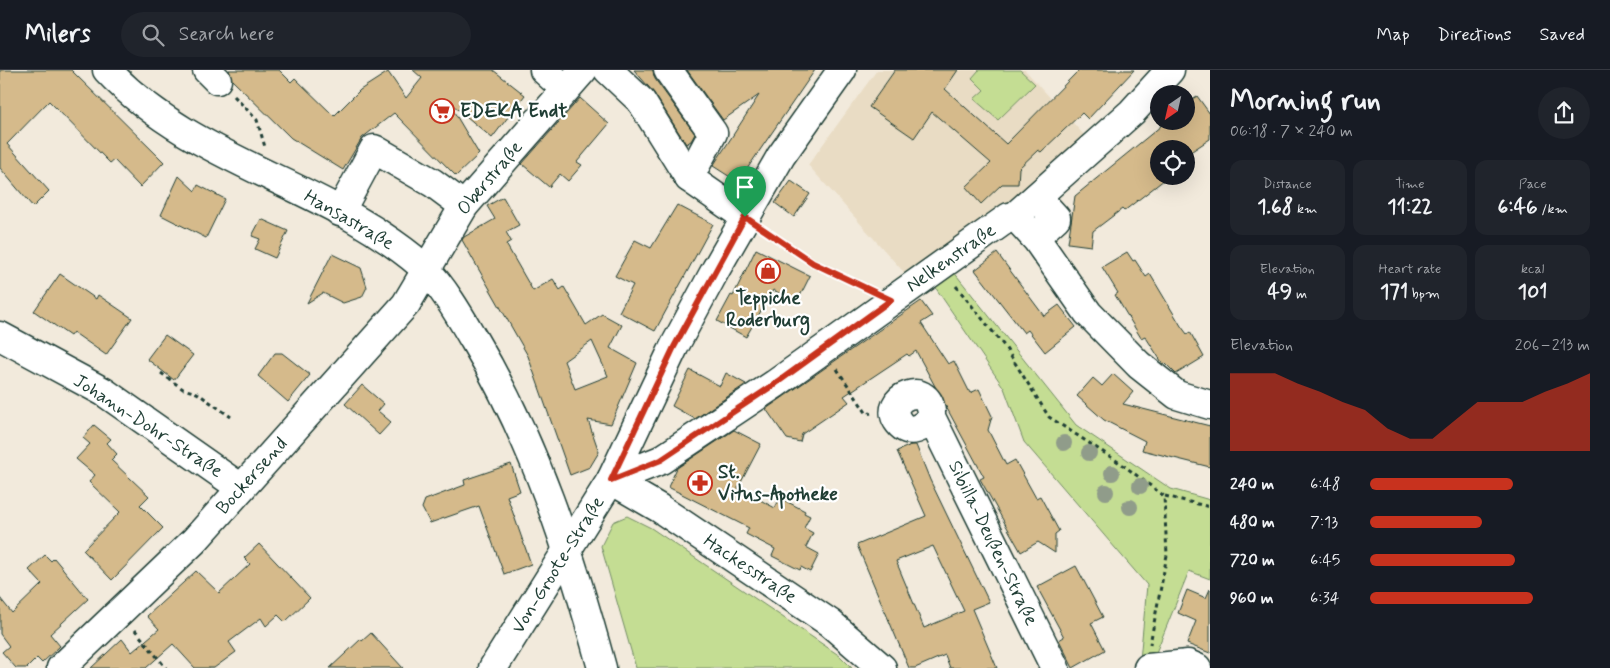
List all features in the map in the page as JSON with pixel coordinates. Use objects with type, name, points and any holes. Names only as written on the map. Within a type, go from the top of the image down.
[{"type":"street","name":"Hansastraße","points":[[107,70],[123,88],[177,130],[368,227],[425,269],[460,318],[502,386],[547,490],[568,548],[602,668]]},
{"type":"street","points":[[544,70],[574,79]]},
{"type":"street","points":[[608,70],[641,101],[689,178],[745,217]]},
{"type":"street","points":[[668,70],[713,133],[689,178]]},
{"type":"street","name":"Von-Groote-Straße","points":[[493,668],[611,480],[674,347],[745,217],[781,156],[842,70]]},
{"type":"street","name":"Nelkenstraße","points":[[611,480],[661,460],[824,349],[1010,217],[1016,216],[1132,112],[1170,70]]},
{"type":"street","name":"Oberstraße","points":[[425,269],[464,206],[574,79]]},
{"type":"street","points":[[340,212],[374,149],[433,183],[464,206]]},
{"type":"street","points":[[1035,237],[1056,218],[1037,197]]},
{"type":"street","points":[[1016,216],[1035,237],[1088,313],[1138,365],[1177,395],[1210,404]]},
{"type":"street","name":"Bockersend","points":[[61,668],[195,540],[406,304],[425,269]]},
{"type":"street","name":"Johann-Dohr-Straße","points":[[0,336],[104,392],[242,488]]},
{"type":"street","name":"Sibilla-Deußen-Straße","points":[[896,407],[900,399],[906,395],[922,396],[928,401],[931,417],[1055,668]]},
{"type":"street","name":"Hackesstraße","points":[[611,480],[659,508],[830,622],[882,668]]},
{"type":"street","points":[[1149,668],[1188,664],[1197,668]]},
{"type":"path","points":[[212,75],[258,120],[274,178]]},
{"type":"path","points":[[745,217],[813,263],[891,300]]},
{"type":"path","points":[[937,268],[956,285],[1005,347],[1049,417],[1123,465],[1164,496],[1210,508]]},
{"type":"path","points":[[824,349],[867,414],[896,407]]},
{"type":"path","points":[[161,374],[183,389],[197,393],[231,416]]},
{"type":"path","points":[[1149,668],[1150,641],[1167,555],[1164,496]]},
{"type":"path","points":[[120,612],[166,668]]},
{"type":"shaded area","points":[[877,70],[1025,70],[1085,136],[1002,213],[909,278],[808,165]]},
{"type":"green space","points":[[979,70],[1020,70],[1035,84],[998,120],[974,99],[984,90],[972,78]]},
{"type":"green space","points":[[953,271],[1076,425],[1171,489],[1210,500],[1210,579],[1189,571],[1155,655],[1140,660],[1147,585],[1024,442],[1004,388],[933,284]]},
{"type":"green space","points":[[627,516],[651,528],[840,656],[852,668],[636,668],[601,546],[613,522]]},
{"type":"building","points":[[0,70],[71,70],[164,162],[140,187],[114,160],[110,163],[49,101],[7,144],[49,191],[33,207],[0,168]]},
{"type":"building","points":[[229,70],[279,70],[291,82],[295,78],[334,116],[360,90],[388,72],[406,98],[422,78],[413,70],[493,70],[525,95],[492,138],[447,100],[479,154],[456,176],[394,113],[362,138],[343,170],[291,138],[232,80]]},
{"type":"building","points":[[634,70],[653,70],[655,79],[695,134],[691,141],[686,144],[654,93]]},
{"type":"building","points":[[687,70],[815,70],[738,182],[713,166],[759,95],[723,120]]},
{"type":"building","points":[[895,70],[958,70],[945,89],[1006,144],[1079,70],[1134,70],[1088,119],[1082,113],[1041,152],[1038,150],[1019,168],[1018,184],[1002,184],[981,204],[966,187],[991,163],[932,112],[914,138],[869,107]]},
{"type":"building","points":[[1197,96],[1210,114],[1210,139],[1195,149],[1195,140],[1150,140],[1150,185],[1157,185],[1124,211],[1122,209],[1093,231],[1091,246],[1068,243],[1075,196],[1156,130],[1195,130],[1195,97]]},
{"type":"building","points":[[580,98],[609,124],[577,162],[582,165],[568,181],[560,174],[549,187],[522,164]]},
{"type":"building","points":[[179,176],[195,191],[198,185],[225,199],[206,238],[161,215]]},
{"type":"building","points":[[791,181],[810,194],[794,217],[775,203]]},
{"type":"building","points":[[503,197],[519,225],[506,232],[511,241],[506,244],[533,291],[553,279],[560,290],[564,287],[586,325],[602,314],[622,325],[610,348],[637,363],[611,424],[588,420],[599,452],[590,467],[570,475],[528,356],[462,240],[495,219],[487,206]],"holes":[[[592,341],[608,376],[575,389],[564,361]]]},
{"type":"building","points":[[677,205],[713,224],[655,331],[619,312],[633,285],[615,276],[635,240],[651,248]]},
{"type":"building","points":[[261,219],[288,231],[275,258],[255,249],[260,239],[252,236]]},
{"type":"building","points":[[756,249],[810,276],[797,302],[773,290],[746,337],[717,321],[731,295],[733,296]]},
{"type":"building","points":[[1127,252],[1133,261],[1135,260],[1146,277],[1150,274],[1181,326],[1187,334],[1190,332],[1204,357],[1176,374],[1165,363],[1163,364],[1145,336],[1141,338],[1115,295],[1118,293],[1102,267]]},
{"type":"building","points":[[997,253],[1044,316],[1059,305],[1076,327],[1045,352],[1028,330],[1024,333],[975,270]]},
{"type":"building","points":[[332,254],[361,268],[367,287],[362,297],[343,303],[323,293],[307,303]]},
{"type":"building","points":[[60,274],[96,299],[98,295],[132,318],[106,355],[73,332],[70,336],[34,311]]},
{"type":"building","points":[[921,301],[932,316],[921,323],[948,364],[954,361],[970,393],[979,389],[992,416],[988,430],[1006,465],[1015,460],[1036,498],[1040,496],[1059,531],[1055,534],[1055,553],[1038,542],[1021,552],[980,479],[984,477],[916,351],[909,356],[907,354],[844,396],[849,402],[802,434],[800,442],[787,439],[766,409]]},
{"type":"building","points":[[165,335],[193,355],[174,380],[147,359]]},
{"type":"building","points":[[275,353],[282,353],[310,375],[288,402],[258,376]]},
{"type":"building","points":[[690,370],[720,386],[726,373],[746,384],[695,419],[672,406]]},
{"type":"building","points":[[1113,374],[1133,392],[1123,404],[1210,426],[1210,467],[1142,450],[1145,441],[1104,420],[1077,396],[1093,378],[1102,386]]},
{"type":"building","points":[[362,385],[384,404],[378,411],[391,422],[379,435],[345,404]]},
{"type":"building","points":[[94,425],[111,439],[107,443],[117,454],[111,460],[149,496],[140,505],[163,528],[112,580],[83,550],[120,512],[89,482],[95,475],[76,459],[90,444],[83,438]]},
{"type":"building","points":[[734,430],[761,444],[738,488],[775,508],[780,498],[805,511],[804,513],[810,516],[804,528],[813,533],[806,547],[819,554],[810,572],[801,567],[800,570],[772,556],[775,549],[746,534],[749,528],[668,487],[677,468]]},
{"type":"building","points":[[911,445],[916,445],[930,480],[989,602],[972,609],[997,668],[950,668],[945,655],[915,668],[909,668],[857,545],[926,516],[897,451]],"holes":[[[933,546],[964,611],[924,628],[896,561]]]},
{"type":"building","points":[[511,464],[520,491],[507,496],[531,564],[504,574],[479,506],[430,523],[422,508],[425,500],[465,485],[464,480]]},
{"type":"building","points":[[259,544],[310,598],[285,622],[278,615],[266,626],[261,618],[229,642],[236,652],[214,668],[195,668],[173,644],[146,668],[91,668],[122,639],[132,652],[159,629],[147,616],[196,571],[219,593],[250,564],[244,558]]},
{"type":"building","points":[[45,555],[51,561],[54,558],[88,599],[50,634],[60,646],[42,663],[37,658],[27,668],[16,668],[2,652],[9,646],[0,634],[0,598],[12,613],[42,584],[29,570]]},
{"type":"building","points":[[1076,566],[1103,617],[1091,623],[1105,650],[1073,668],[1059,640],[1064,637],[1037,587]]},
{"type":"building","points":[[1210,589],[1210,653],[1187,644],[1196,621],[1178,613],[1187,590],[1206,598]]},
{"type":"building","points":[[371,633],[403,668],[330,668],[361,639],[362,641]]},
{"type":"place","name":"EDEKA Endt","points":[[442,111]]},
{"type":"place","name":"Teppiche Roderburg","points":[[768,271]]},
{"type":"place","name":"St. Vitus-Apotheke","points":[[700,483]]},
{"type":"route","points":[[745,217],[813,263],[891,300],[775,384],[661,460],[611,480],[674,347],[745,217]]}]
